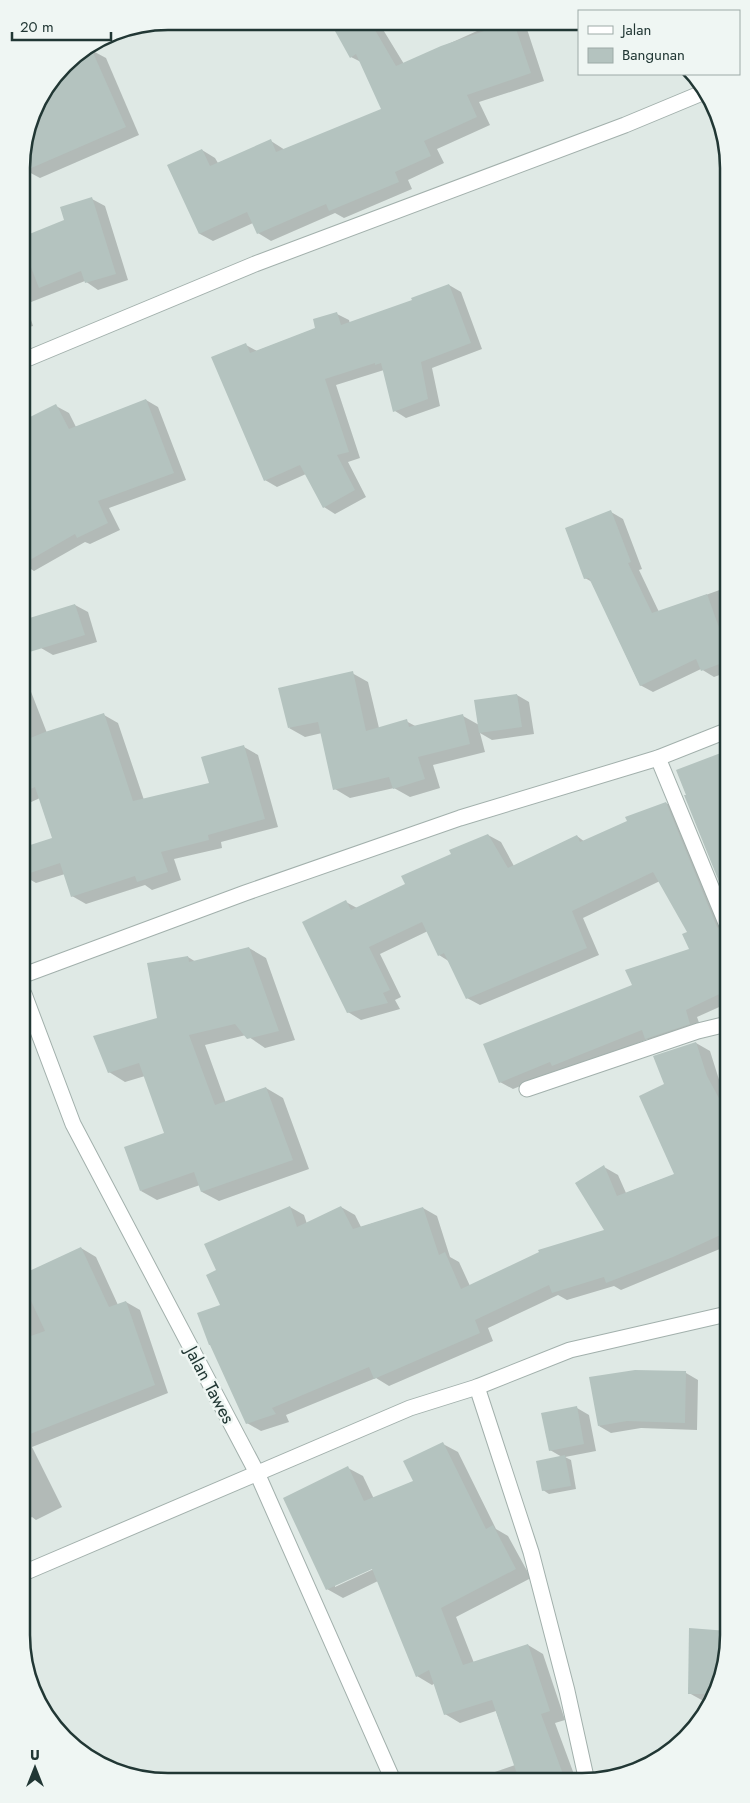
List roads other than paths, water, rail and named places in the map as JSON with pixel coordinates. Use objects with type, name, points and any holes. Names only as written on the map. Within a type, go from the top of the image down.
[{"type":"street","points":[[30,358],[256,264],[699,94]]},
{"type":"street","points":[[30,973],[245,893],[460,818],[658,758],[720,733]]},
{"type":"street","points":[[658,758],[720,908]]},
{"type":"street","name":"Jalan Tawes","points":[[30,1010],[73,1124],[257,1473],[390,1773]]},
{"type":"street","points":[[527,1089],[698,1031],[720,1026]]},
{"type":"street","points":[[30,1570],[410,1408],[478,1387],[570,1350],[720,1316]]},
{"type":"street","points":[[478,1387],[531,1552],[568,1691],[585,1773]]}]
